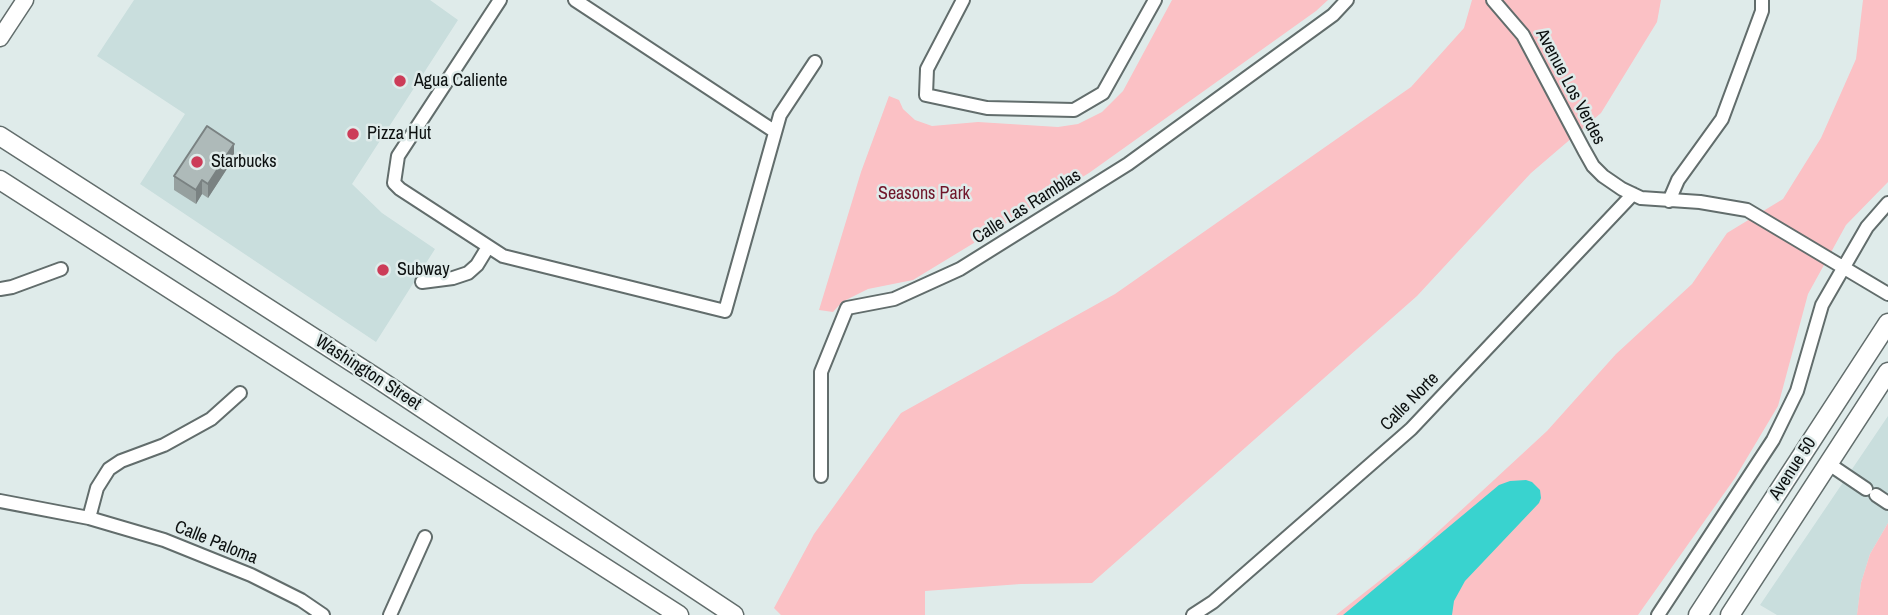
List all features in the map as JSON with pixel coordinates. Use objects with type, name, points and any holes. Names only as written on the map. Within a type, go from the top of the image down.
[{"type":"main road","name":"Washington Street","points":[[0,136],[375,377],[734,615]]},
{"type":"main road","name":"Washington Street","points":[[0,180],[680,615]]},
{"type":"main road","name":"Avenue 50","points":[[1698,615],[1888,323]]},
{"type":"main road","name":"Avenue 50","points":[[1730,615],[1888,372]]},
{"type":"street","points":[[0,38],[25,0]]},
{"type":"street","points":[[500,0],[397,156],[394,183],[488,247],[516,261],[726,312],[774,131],[780,115],[815,62]]},
{"type":"street","points":[[575,0],[774,131]]},
{"type":"street","points":[[963,0],[927,69],[926,95],[987,108],[1074,110],[1103,93],[1155,0]]},
{"type":"street","name":"Calle Las Ramblas","points":[[821,476],[821,372],[847,308],[894,299],[960,270],[1128,164],[1333,15],[1347,0]]},
{"type":"street","name":"Avenue Los Verdes","points":[[1493,0],[1514,23],[1528,44],[1593,166],[1622,189],[1641,198],[1700,202],[1747,210],[1888,294]]},
{"type":"street","points":[[1669,201],[1678,180],[1722,119],[1762,10],[1762,0]]},
{"type":"street","name":"Calle Norte","points":[[1194,615],[1213,602],[1411,429],[1633,194]]},
{"type":"street","points":[[1658,615],[1773,440],[1797,391],[1822,305],[1867,227],[1888,203]]},
{"type":"street","points":[[422,282],[468,273],[477,265],[488,247]]},
{"type":"street","points":[[0,289],[61,269]]},
{"type":"street","points":[[89,518],[97,488],[109,469],[121,461],[164,445],[211,419],[240,393]]},
{"type":"street","points":[[1829,464],[1888,503]]},
{"type":"street","name":"Calle Paloma","points":[[0,501],[89,518],[164,540],[301,600],[323,615]]},
{"type":"street","points":[[390,615],[425,537]]},
{"type":"shaded area","points":[[134,0],[430,0],[458,20],[352,184],[382,213],[435,249],[376,342],[140,184],[185,114],[97,56]]},
{"type":"shaded area","points":[[1888,416],[1888,523],[1870,554],[1861,583],[1857,615],[1777,615],[1760,605]]},
{"type":"green space","name":"Seasons Park","points":[[1172,0],[1328,0],[1089,173],[913,280],[868,289],[842,302],[833,312],[819,310],[861,172],[889,96],[899,100],[903,109],[915,120],[932,126],[978,122],[1058,127],[1078,124],[1102,112],[1123,91]]},
{"type":"green space","points":[[1472,0],[1661,0],[1657,22],[1601,113],[1531,173],[1417,296],[1092,583],[1021,584],[925,591],[925,615],[781,615],[774,608],[814,534],[901,413],[1115,294],[1411,87],[1464,28]]},
{"type":"green space","points":[[1863,0],[1888,0],[1888,182],[1846,225],[1808,294],[1778,406],[1735,478],[1638,615],[1336,615],[1416,552],[1547,431],[1616,354],[1692,284],[1727,233],[1783,199],[1821,138],[1856,59]]},
{"type":"green space","points":[[1888,523],[1888,615],[1857,615],[1861,583],[1870,554]]},
{"type":"water","points":[[1526,480],[1540,490],[1539,503],[1465,581],[1454,601],[1452,615],[1343,615],[1499,485]]},
{"type":"building","points":[[207,126],[234,144],[208,184],[202,180],[196,190],[174,176]]},
{"type":"place","name":"Agua Caliente","points":[[400,81]]},
{"type":"place","name":"Pizza Hut","points":[[353,134]]},
{"type":"place","name":"Starbucks","points":[[197,162]]},
{"type":"place","name":"Subway","points":[[383,270]]}]
